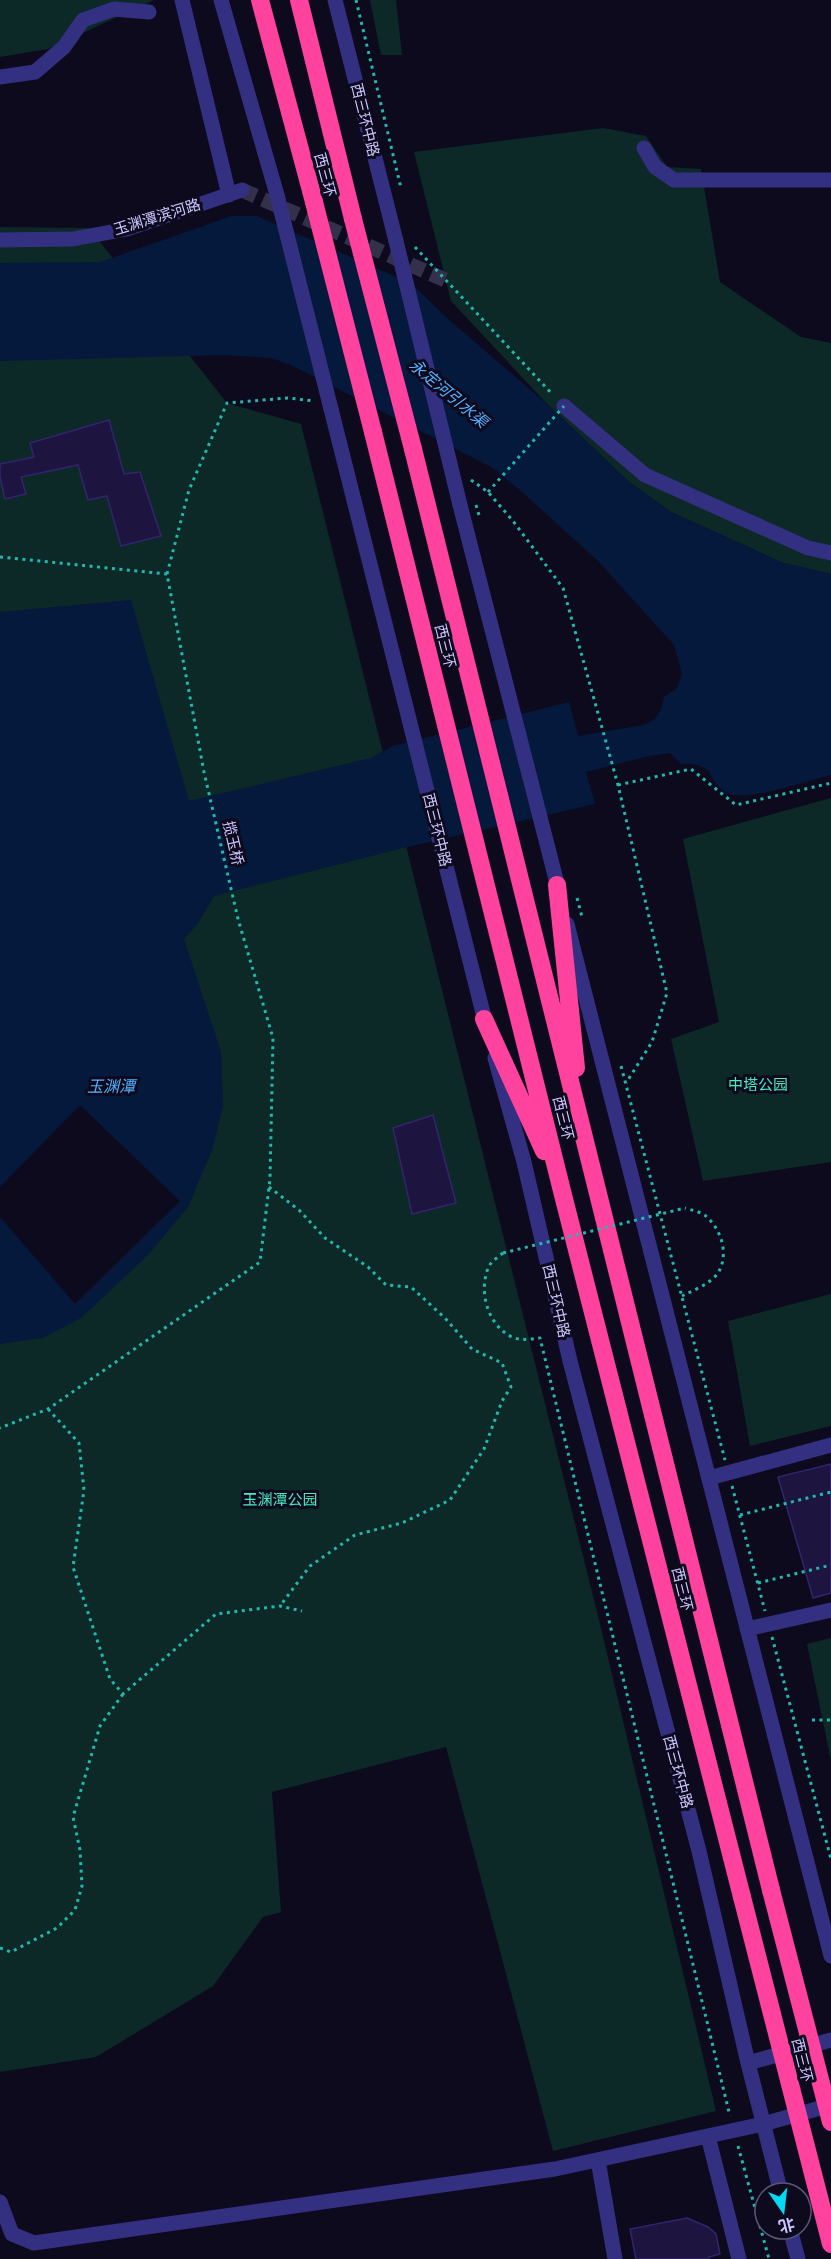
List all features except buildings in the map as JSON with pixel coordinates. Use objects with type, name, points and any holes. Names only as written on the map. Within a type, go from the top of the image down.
[{"type":"highway","name":"西三环","points":[[261,0],[373,432],[563,1195],[831,2244]]},
{"type":"highway","name":"西三环","points":[[299,0],[831,2122]]},
{"type":"highway","points":[[557,885],[582,1133]]},
{"type":"highway","points":[[484,1019],[563,1195]]},
{"type":"street","name":"西三环中路","points":[[221,0],[277,195],[326,406],[412,732],[484,1019],[524,1162],[570,1360],[699,1851],[778,2181]]},
{"type":"street","name":"西三环中路","points":[[335,0],[557,885]]},
{"type":"street","name":"玉渊潭滨河路","points":[[0,240],[73,239],[128,229],[235,193],[185,1]]},
{"type":"street","points":[[0,76],[35,72],[64,47],[83,20],[114,9],[149,12]]},
{"type":"street","points":[[644,148],[656,167],[674,180],[831,180]]},
{"type":"street","points":[[564,406],[645,475],[808,548],[831,553]]},
{"type":"street","points":[[557,885],[831,1956]]},
{"type":"street","points":[[709,1478],[831,1445]]},
{"type":"street","points":[[747,1629],[831,1610]]},
{"type":"street","points":[[748,2063],[831,2040]]},
{"type":"street","points":[[0,2202],[12,2234],[34,2243],[543,2171],[763,2124],[831,2105]]},
{"type":"street","points":[[708,2136],[739,2259]]},
{"type":"street","points":[[598,2160],[615,2259]]},
{"type":"street","points":[[793,2241],[798,2259]]},
{"type":"path","points":[[356,0],[402,192]]},
{"type":"path","points":[[412,237],[415,248],[564,406],[488,492]]},
{"type":"path","points":[[0,556],[166,574],[189,490],[227,403],[288,398],[326,406]]},
{"type":"path","points":[[469,479],[488,492],[513,521],[563,588],[618,786],[667,993],[652,1042],[626,1083]]},
{"type":"path","name":"揽玉桥","points":[[0,1428],[48,1409],[260,1262],[269,1187],[273,1038],[238,919],[204,772],[166,574]]},
{"type":"path","points":[[618,786],[691,769],[736,805],[831,783]]},
{"type":"path","points":[[575,891],[584,925]]},
{"type":"path","points":[[620,1061],[831,1859]]},
{"type":"path","points":[[269,1187],[299,1210],[325,1238],[368,1267],[386,1285],[411,1287],[445,1318],[472,1349],[502,1363],[511,1387],[502,1401],[484,1449],[450,1500],[402,1523],[355,1535],[310,1566],[280,1606]]},
{"type":"path","points":[[682,1296],[702,1286],[717,1274],[724,1255],[720,1235],[706,1215],[685,1208],[503,1253],[490,1264],[483,1287],[488,1311],[498,1326],[513,1337],[527,1340],[540,1338],[734,2130],[769,2259]]},
{"type":"path","points":[[48,1409],[79,1443],[84,1490],[73,1567],[110,1679],[123,1694]]},
{"type":"path","points":[[740,1515],[831,1492]]},
{"type":"path","points":[[758,1583],[831,1565]]},
{"type":"path","points":[[0,1948],[11,1952],[57,1928],[75,1910],[82,1886],[80,1850],[73,1817],[100,1726],[123,1694],[216,1614],[280,1606],[302,1611]]},
{"type":"path","points":[[812,1720],[831,1720]]},
{"type":"green space","points":[[0,0],[154,0],[48,49],[0,57]]},
{"type":"green space","points":[[370,0],[396,0],[402,55],[381,55]]},
{"type":"green space","points":[[603,128],[646,136],[667,167],[701,169],[720,282],[801,337],[831,343],[831,574],[783,563],[671,512],[629,482],[547,404],[451,301],[414,152]]},
{"type":"green space","name":"玉渊潭公园","points":[[0,227],[89,228],[227,403],[301,424],[600,1624],[716,2111],[553,2151],[446,1747],[272,1792],[281,1912],[263,1917],[213,1986],[96,2057],[0,2072]]},
{"type":"green space","name":"中塔公园","points":[[831,798],[831,1162],[703,1181],[671,1039],[719,1022],[683,839]]},
{"type":"green space","points":[[831,1294],[831,1426],[750,1446],[728,1321]]},
{"type":"green space","points":[[831,1638],[831,1761],[807,1644]]},
{"type":"water","points":[[232,216],[257,216],[412,284],[448,319],[547,404],[629,482],[671,512],[783,563],[831,574],[831,775],[780,789],[739,795],[723,790],[706,769],[693,764],[681,764],[670,753],[649,756],[586,772],[595,804],[399,849],[214,896],[199,922],[184,939],[221,1052],[223,1106],[212,1150],[188,1207],[147,1256],[81,1318],[42,1338],[0,1344],[0,612],[131,600],[189,801],[371,758],[393,746],[569,702],[578,736],[643,725],[658,715],[664,697],[677,688],[682,674],[674,645],[598,561],[493,468],[291,365],[271,358],[223,355],[0,361],[0,263],[100,262]]},
{"type":"pier","points":[[80,1105],[180,1201],[75,1304],[0,1217],[0,1187]]},
{"type":"tunnel","points":[[242,190],[445,280]]},
{"type":"water label","name":"永定河引水渠","points":[[449,393]]},
{"type":"water label","name":"玉渊潭","points":[[111,1086]]}]
